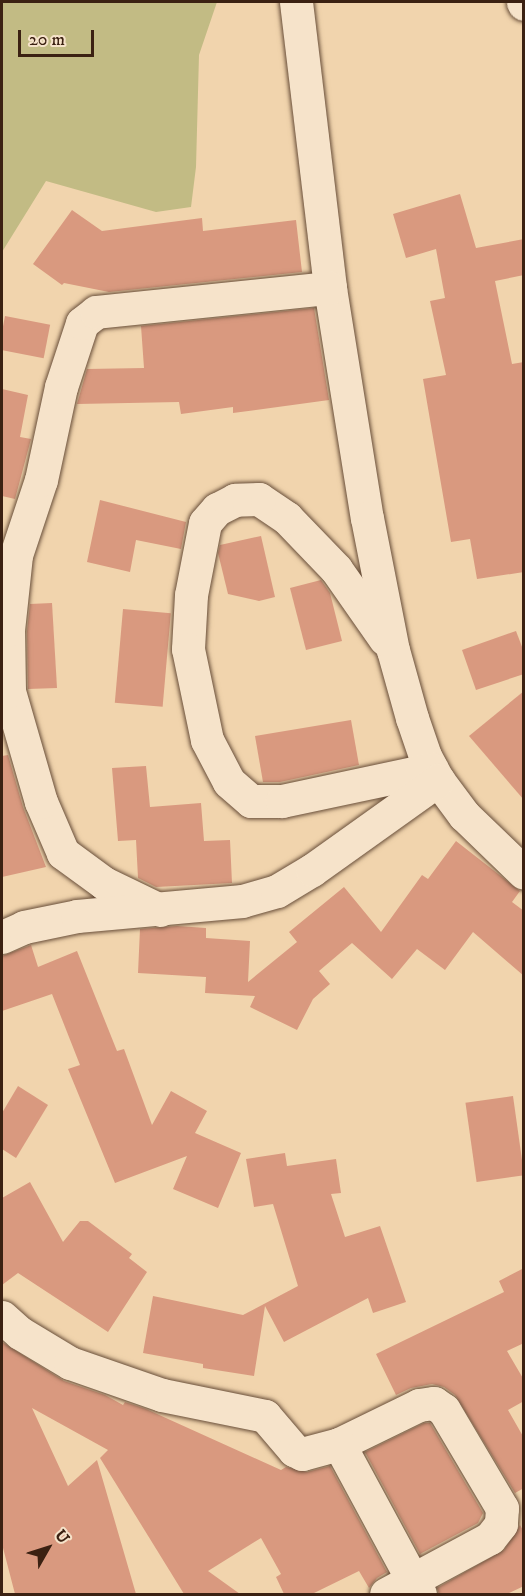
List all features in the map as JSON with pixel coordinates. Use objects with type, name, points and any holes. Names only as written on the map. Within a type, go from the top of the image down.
[{"type":"street","points":[[296,2],[330,288],[367,518],[393,650],[412,718],[435,775],[464,815],[524,873]]},
{"type":"street","points":[[160,910],[104,883],[63,853],[41,802],[9,691],[8,630],[16,555],[41,480],[61,387],[82,323],[96,312],[330,288]]},
{"type":"street","points":[[393,650],[336,569],[287,518],[259,499],[235,500],[217,509],[205,523],[191,595],[188,649],[207,740],[229,782],[250,801],[282,801],[435,775]]},
{"type":"street","points":[[2,937],[24,927],[77,916],[242,901],[277,891],[312,870],[435,775]]},
{"type":"street","points":[[2,1317],[20,1334],[70,1363],[162,1395],[265,1416],[298,1453],[316,1452],[339,1444],[407,1410],[434,1403],[444,1410],[454,1425],[502,1508],[501,1524],[490,1539],[406,1590],[339,1444]]},
{"type":"shaded area","points":[[2,2],[217,2],[199,55],[196,167],[191,207],[156,212],[46,181],[2,252]]},
{"type":"building","points":[[460,194],[476,248],[524,239],[524,275],[495,281],[512,364],[524,362],[524,572],[477,579],[470,539],[451,542],[423,379],[446,375],[430,301],[445,298],[436,249],[406,258],[393,214]]},
{"type":"building","points":[[72,210],[102,231],[202,218],[203,231],[296,220],[302,272],[109,292],[64,283],[62,285],[33,264]]},
{"type":"building","points":[[314,308],[329,400],[233,413],[233,407],[181,414],[179,402],[77,404],[87,369],[144,368],[141,326]]},
{"type":"building","points":[[5,316],[50,325],[44,358],[2,350]]},
{"type":"building","points":[[2,389],[28,395],[20,437],[31,439],[15,499],[2,496]]},
{"type":"building","points":[[100,500],[186,522],[181,549],[136,540],[130,572],[87,562]]},
{"type":"building","points":[[261,536],[275,597],[259,601],[228,594],[218,553],[220,545]]},
{"type":"building","points":[[321,580],[330,593],[342,641],[306,650],[290,588]]},
{"type":"building","points":[[52,603],[57,688],[28,689],[27,631],[30,604]]},
{"type":"building","points":[[123,609],[171,613],[163,707],[115,703]]},
{"type":"building","points":[[516,631],[524,652],[524,674],[476,690],[462,650]]},
{"type":"building","points":[[524,691],[524,800],[469,736]]},
{"type":"building","points":[[351,720],[359,765],[280,782],[263,782],[255,736]]},
{"type":"building","points":[[8,755],[23,807],[46,867],[2,877],[2,756]]},
{"type":"building","points":[[146,766],[150,807],[201,803],[204,841],[230,840],[232,883],[156,887],[138,878],[136,840],[118,841],[112,768]]},
{"type":"building","points":[[456,841],[520,891],[512,902],[524,911],[524,976],[473,932],[445,970],[417,949],[392,979],[352,943],[319,971],[330,984],[313,999],[297,1030],[250,1007],[255,996],[205,993],[206,977],[138,973],[140,929],[177,926],[206,928],[206,938],[250,941],[248,982],[297,942],[289,932],[344,887],[381,932],[422,875],[428,879]]},
{"type":"building","points":[[31,945],[38,967],[77,951],[117,1051],[124,1049],[152,1125],[171,1091],[207,1111],[195,1133],[241,1153],[218,1208],[173,1189],[187,1156],[115,1183],[68,1069],[80,1065],[52,994],[2,1011],[2,956]]},
{"type":"building","points":[[18,1086],[48,1105],[16,1158],[2,1149],[2,1113]]},
{"type":"building","points":[[513,1096],[524,1175],[477,1182],[465,1103]]},
{"type":"building","points":[[285,1153],[287,1166],[336,1159],[341,1193],[331,1194],[345,1237],[380,1226],[406,1302],[373,1313],[368,1298],[284,1342],[265,1306],[254,1376],[203,1368],[203,1364],[143,1353],[153,1296],[243,1315],[298,1286],[273,1204],[254,1207],[246,1159]]},
{"type":"building","points":[[30,1182],[63,1242],[80,1221],[88,1221],[132,1254],[129,1258],[147,1272],[108,1332],[18,1273],[2,1285],[2,1198]]},
{"type":"building","points":[[524,1268],[524,1343],[507,1351],[524,1380],[524,1401],[508,1410],[524,1438],[524,1488],[515,1493],[455,1395],[444,1387],[432,1384],[411,1388],[396,1395],[376,1354],[504,1292],[499,1281]]},
{"type":"building","points":[[2,1342],[64,1381],[105,1395],[123,1405],[125,1402],[146,1409],[281,1470],[286,1467],[307,1472],[330,1466],[387,1572],[377,1578],[369,1588],[359,1571],[312,1594],[284,1594],[276,1577],[281,1574],[261,1538],[208,1571],[240,1594],[184,1594],[100,1458],[108,1450],[32,1408],[68,1486],[97,1460],[136,1594],[15,1594],[2,1544]]},
{"type":"building","points":[[424,1423],[430,1423],[483,1513],[478,1523],[420,1554],[365,1452]]},
{"type":"building","points":[[520,1525],[524,1532],[524,1586],[507,1594],[439,1594],[437,1588],[504,1550]]}]
